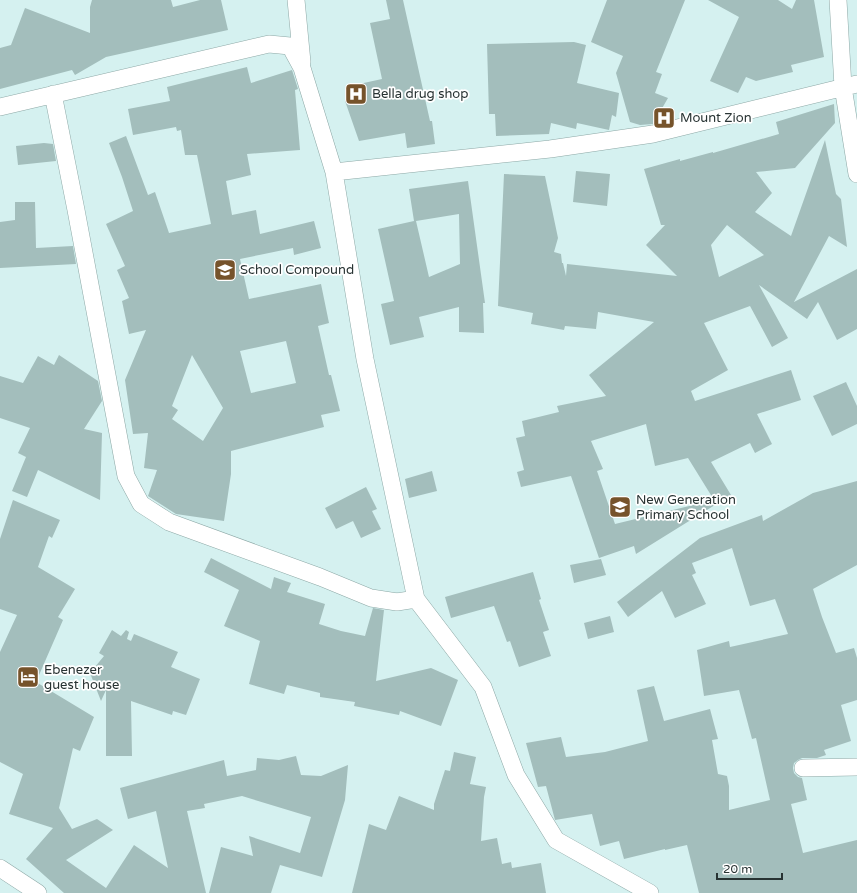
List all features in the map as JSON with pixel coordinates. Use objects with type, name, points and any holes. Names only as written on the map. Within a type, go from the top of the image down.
[{"type":"street","points":[[296,0],[302,68]]},
{"type":"street","points":[[838,0],[850,85],[857,174]]},
{"type":"street","points":[[0,107],[269,44],[290,46],[302,68],[334,172],[365,359],[416,599],[483,687],[516,775],[556,840],[650,893]]},
{"type":"street","points":[[334,172],[550,149],[653,134],[850,85]]},
{"type":"street","points":[[52,94],[76,210],[126,476],[141,504],[169,522],[320,577],[371,598],[396,602],[416,599]]},
{"type":"street","points":[[803,768],[857,768]]},
{"type":"street","points":[[0,868],[38,893]]},
{"type":"building","points":[[92,0],[171,0],[173,7],[200,0],[221,0],[228,30],[106,57],[75,75],[72,70],[0,89],[0,48],[11,45],[25,8],[90,33],[90,7]]},
{"type":"building","points":[[386,0],[403,0],[430,121],[432,121],[435,144],[407,148],[405,133],[359,141],[345,101],[362,98],[359,84],[382,79],[370,23],[390,19]]},
{"type":"building","points":[[607,0],[685,0],[656,72],[662,74],[655,93],[668,98],[653,124],[640,125],[630,122],[616,73],[623,56],[591,42]]},
{"type":"building","points":[[708,0],[778,0],[792,9],[796,0],[814,0],[824,57],[791,65],[793,72],[756,81],[746,77],[738,93],[710,81],[739,17]]},
{"type":"building","points":[[574,42],[586,45],[577,83],[619,93],[616,117],[612,115],[609,130],[577,123],[576,129],[551,123],[549,134],[496,136],[495,114],[489,114],[487,44]]},
{"type":"building","points":[[247,67],[251,83],[292,70],[298,89],[295,90],[300,150],[247,154],[251,175],[226,181],[232,215],[256,210],[260,234],[314,221],[321,248],[294,255],[293,248],[240,259],[249,299],[321,284],[329,323],[318,326],[329,375],[331,375],[340,411],[321,415],[324,427],[231,451],[231,474],[224,521],[176,514],[148,496],[157,470],[144,468],[148,433],[133,434],[125,380],[146,330],[129,334],[122,301],[129,298],[117,270],[125,266],[106,224],[133,211],[109,143],[126,136],[148,195],[155,192],[169,233],[211,224],[197,155],[185,155],[181,130],[177,131],[176,127],[133,135],[128,109],[170,101],[167,87]],"holes":[[[286,341],[296,383],[251,393],[240,351]],[[192,355],[223,408],[203,441],[172,419],[178,410],[172,406]]]},
{"type":"building","points":[[834,104],[835,123],[795,168],[756,172],[772,193],[755,212],[791,236],[825,140],[836,194],[841,199],[847,247],[829,236],[794,302],[857,269],[857,329],[837,340],[818,302],[807,319],[759,285],[788,338],[772,347],[750,306],[704,323],[728,370],[691,391],[695,401],[791,370],[801,400],[757,414],[772,444],[755,453],[750,443],[711,462],[731,495],[636,554],[634,546],[599,558],[571,476],[521,487],[517,472],[524,470],[516,438],[525,436],[522,421],[559,412],[557,406],[606,396],[589,375],[654,322],[598,312],[596,329],[565,326],[564,330],[531,324],[533,313],[498,306],[504,174],[545,176],[558,238],[554,252],[561,254],[566,276],[567,264],[677,276],[646,245],[665,225],[661,225],[644,169],[680,159],[680,161],[713,153],[779,134],[776,122]],"holes":[[[727,225],[764,255],[719,277],[711,245]],[[646,424],[655,466],[688,458],[714,500],[615,524],[597,471],[603,469],[591,441]]]},
{"type":"building","points":[[44,143],[53,144],[56,161],[18,165],[16,146]]},
{"type":"building","points":[[576,171],[610,174],[607,206],[573,202]]},
{"type":"building","points":[[468,181],[485,303],[483,303],[484,333],[459,332],[459,307],[419,317],[424,337],[390,345],[381,304],[394,301],[378,229],[414,221],[409,189]],"holes":[[[459,214],[460,264],[429,277],[416,221]]]},
{"type":"building","points":[[15,202],[35,202],[36,248],[73,246],[76,264],[0,268],[0,222],[15,220]]},
{"type":"building","points":[[59,355],[98,381],[102,401],[84,429],[102,433],[100,500],[38,470],[27,497],[12,491],[26,457],[18,453],[30,428],[0,418],[0,376],[23,383],[38,356],[54,365]]},
{"type":"building","points":[[846,382],[857,406],[857,424],[832,436],[813,396]]},
{"type":"building","points":[[432,471],[437,491],[409,498],[405,479]]},
{"type":"building","points":[[857,481],[857,565],[813,589],[836,653],[854,648],[857,658],[857,700],[841,705],[851,741],[824,750],[826,755],[817,758],[802,758],[794,763],[794,773],[798,777],[802,778],[807,800],[791,804],[803,853],[857,840],[857,893],[699,893],[687,845],[624,859],[619,841],[600,846],[592,814],[555,820],[546,786],[538,787],[526,743],[561,737],[566,757],[605,752],[648,741],[637,690],[654,686],[664,721],[710,709],[718,739],[712,740],[718,774],[727,776],[729,786],[729,810],[770,800],[756,738],[752,739],[739,690],[704,696],[697,650],[729,641],[730,647],[788,634],[775,599],[750,606],[732,548],[692,563],[696,573],[692,575],[706,604],[675,618],[662,591],[628,617],[617,602],[700,538],[762,515],[763,521],[813,493]]},
{"type":"building","points":[[366,487],[377,509],[372,511],[381,529],[361,538],[353,521],[336,529],[325,508]]},
{"type":"building","points":[[13,500],[60,520],[52,538],[49,536],[38,567],[75,589],[58,617],[63,620],[36,682],[94,717],[80,751],[73,748],[59,808],[72,829],[97,819],[113,830],[66,860],[106,888],[134,845],[168,868],[156,811],[128,819],[120,788],[224,760],[227,776],[256,770],[257,758],[279,760],[296,756],[301,775],[321,776],[348,765],[345,800],[322,877],[280,865],[271,893],[209,893],[221,847],[253,856],[249,836],[300,853],[311,817],[242,796],[204,804],[205,808],[187,811],[206,893],[64,893],[26,859],[53,828],[9,814],[23,774],[0,762],[0,652],[17,615],[0,609],[0,539]]},
{"type":"building","points":[[211,558],[271,589],[274,577],[291,583],[287,592],[325,604],[319,624],[341,631],[365,636],[373,608],[384,610],[376,681],[431,668],[458,680],[441,726],[400,711],[399,715],[354,706],[355,702],[320,697],[320,693],[287,685],[284,694],[249,684],[260,641],[224,626],[239,590],[204,572]]},
{"type":"building","points":[[601,559],[606,575],[574,583],[570,565]]},
{"type":"building","points":[[533,572],[541,599],[539,600],[549,630],[543,632],[551,656],[519,667],[510,641],[507,642],[494,606],[451,618],[445,597]]},
{"type":"building","points":[[610,616],[614,632],[588,639],[584,623]]},
{"type":"building","points":[[112,630],[121,636],[126,630],[129,632],[127,639],[131,641],[134,634],[178,652],[171,667],[200,679],[186,715],[173,711],[172,715],[131,701],[132,756],[106,756],[106,690],[101,701],[90,673],[104,656],[99,653]]},
{"type":"building","points":[[454,752],[476,757],[470,784],[486,787],[481,841],[497,838],[502,864],[511,862],[512,868],[541,863],[546,893],[352,893],[369,824],[386,830],[399,796],[434,810],[434,804],[445,770],[450,771]]},
{"type":"place","name":"Bella drug shop","points":[[356,94]]},
{"type":"place","name":"Mount Zion","points":[[664,118]]},
{"type":"place","name":"School Compound","points":[[225,270]]},
{"type":"place","name":"New Generation Primary School","points":[[620,507]]},
{"type":"place","name":"Ebenezer guest house","points":[[28,677]]}]
